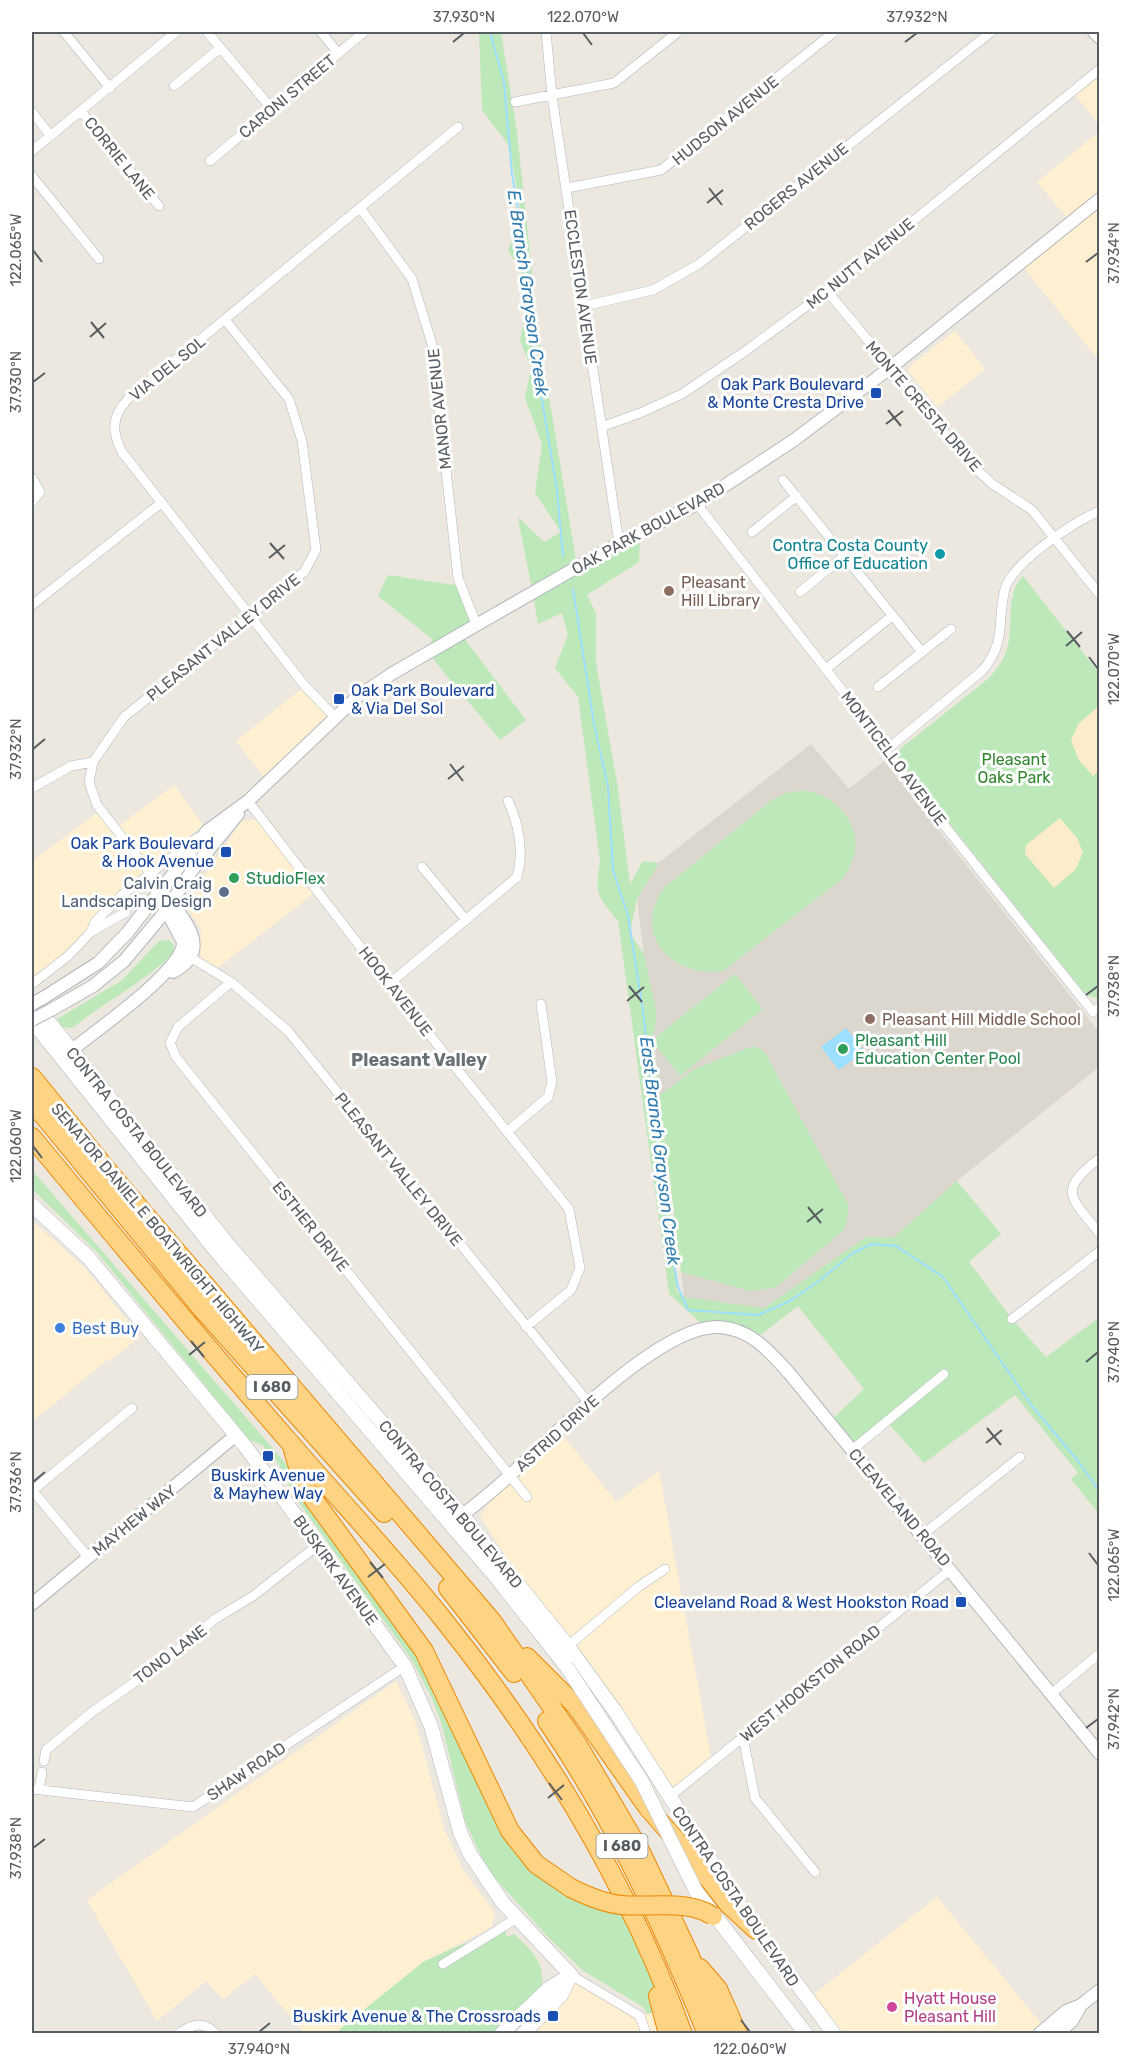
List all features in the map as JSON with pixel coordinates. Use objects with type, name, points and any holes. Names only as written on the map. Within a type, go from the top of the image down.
[{"type":"highway","name":"SENATOR DANIEL E BOATWRIGHT HIGHWAY","points":[[32,1077],[108,1171],[492,1621],[578,1745],[641,1852],[690,1956],[721,2034]]},
{"type":"highway","name":"I 680","points":[[32,1102],[202,1309],[402,1533],[514,1672],[604,1813],[677,1959],[707,2034]]},
{"type":"highway","name":"I 680","points":[[32,1138],[291,1444],[398,1565],[489,1679],[574,1808],[643,1933],[683,2034]]},
{"type":"highway","points":[[291,1444],[304,1486],[424,1652],[510,1831],[536,1864],[572,1888],[594,1899],[618,1905],[694,1906],[713,1916]]},
{"type":"highway","points":[[492,1621],[576,1706],[648,1808],[729,1905],[756,1930]]},
{"type":"highway","points":[[643,1933],[668,2034]]},
{"type":"highway","points":[[690,1956],[718,1989],[738,2034]]},
{"type":"main road","name":"CONTRA COSTA BOULEVARD","points":[[35,1001],[66,1055],[216,1251],[509,1593],[566,1666],[641,1780],[685,1870],[713,1916],[806,2034]]},
{"type":"main road","name":"CONTRA COSTA BOULEVARD","points":[[32,1021],[66,1055],[462,1515],[568,1646],[617,1714],[756,1930],[834,2034]]},
{"type":"main road","name":"BUSKIRK AVENUE","points":[[32,1205],[88,1257],[236,1436],[405,1666],[431,1726],[460,1832],[476,1866],[517,1918],[571,1975]]},
{"type":"main road","points":[[501,2034],[548,1989],[571,1975]]},
{"type":"main road","points":[[523,2034],[561,1995],[571,1975]]},
{"type":"street","points":[[64,32],[110,88]]},
{"type":"street","points":[[32,151],[176,32]]},
{"type":"street","points":[[207,32],[272,109]]},
{"type":"street","points":[[321,32],[338,53]]},
{"type":"street","name":"CARONI STREET","points":[[210,161],[364,32]]},
{"type":"street","name":"ECCLESTON AVENUE","points":[[546,32],[552,96],[619,543]]},
{"type":"street","points":[[515,102],[614,83],[678,32]]},
{"type":"street","name":"HUDSON AVENUE","points":[[567,188],[661,170],[834,32]]},
{"type":"street","name":"ROGERS AVENUE","points":[[584,306],[653,290],[699,264],[991,32]]},
{"type":"street","points":[[1094,32],[1100,38]]},
{"type":"street","points":[[174,86],[220,48]]},
{"type":"street","name":"MC NUTT AVENUE","points":[[601,427],[682,394],[747,350],[827,291],[1100,69]]},
{"type":"street","name":"CORRIE LANE","points":[[81,111],[159,206]]},
{"type":"street","points":[[32,112],[50,135]]},
{"type":"street","name":"VIA DEL SOL","points":[[336,717],[305,687],[122,452],[115,436],[115,418],[129,399],[458,127]]},
{"type":"street","points":[[32,176],[99,259]]},
{"type":"street","name":"OAK PARK BOULEVARD","points":[[32,1021],[109,974],[169,908],[193,869],[248,801],[371,687],[619,543],[696,504],[794,440],[890,368],[1100,199]]},
{"type":"street","name":"MANOR AVENUE","points":[[361,208],[412,279],[432,344],[458,578],[476,624]]},
{"type":"street","name":"MONTE CRESTA DRIVE","points":[[827,291],[971,464],[991,483],[1032,510],[1100,595]]},
{"type":"street","name":"PLEASANT VALLEY DRIVE","points":[[93,762],[124,717],[304,572],[316,550],[302,441],[289,399],[226,321]]},
{"type":"street","points":[[32,478],[40,492],[32,502]]},
{"type":"street","points":[[783,480],[922,652]]},
{"type":"street","points":[[752,532],[797,496]]},
{"type":"street","points":[[32,605],[161,503]]},
{"type":"street","name":"MONTICELLO AVENUE","points":[[696,504],[867,722],[885,751],[1096,1010]]},
{"type":"street","points":[[885,751],[982,671],[992,658],[1000,640],[1002,599],[1012,573],[1055,538],[1100,511]]},
{"type":"street","points":[[800,592],[844,556]]},
{"type":"street","points":[[826,669],[892,616]]},
{"type":"street","points":[[878,687],[951,629]]},
{"type":"street","points":[[32,788],[71,766],[93,762],[89,782],[97,805],[161,887],[182,938],[183,947],[180,957],[160,979],[66,1055]]},
{"type":"street","name":"OAK PARK BOULEVARD","points":[[92,932],[95,922],[149,872],[248,801]]},
{"type":"street","name":"HOOK AVENUE","points":[[248,801],[389,984],[569,1209],[580,1269],[571,1290],[526,1327]]},
{"type":"street","points":[[389,984],[517,877],[521,863],[516,819],[508,801]]},
{"type":"street","name":"OAK PARK BOULEVARD","points":[[35,1001],[98,963],[127,933],[207,831]]},
{"type":"street","points":[[422,867],[466,920]]},
{"type":"street","name":"OAK PARK BOULEVARD","points":[[32,984],[59,964],[92,932],[126,912],[127,902],[122,895]]},
{"type":"street","points":[[160,979],[177,970],[190,957],[193,950],[192,934],[169,908]]},
{"type":"street","name":"PLEASANT VALLEY DRIVE","points":[[190,957],[231,982],[288,1031],[588,1402]]},
{"type":"street","name":"ESTHER DRIVE","points":[[231,982],[178,1027],[170,1042],[176,1057],[526,1497]]},
{"type":"street","points":[[508,1131],[548,1097],[552,1082],[541,1004]]},
{"type":"street","points":[[1100,1158],[1078,1174],[1072,1187],[1072,1199],[1100,1234]]},
{"type":"street","points":[[1012,1319],[1100,1251]]},
{"type":"street","name":"CLEAVELAND ROAD","points":[[667,1346],[686,1334],[705,1328],[742,1332],[761,1342],[921,1536],[951,1569],[1100,1754]]},
{"type":"street","name":"ASTRID DRIVE","points":[[450,1525],[510,1476],[588,1402],[667,1346]]},
{"type":"street","points":[[852,1450],[944,1374]]},
{"type":"street","points":[[88,1557],[32,1490],[132,1408]]},
{"type":"street","name":"MAYHEW WAY","points":[[32,1604],[236,1436]]},
{"type":"street","points":[[921,1536],[1020,1457]]},
{"type":"street","name":"TONO LANE","points":[[44,1761],[46,1749],[92,1712],[158,1666],[215,1619],[253,1596],[318,1545]]},
{"type":"street","points":[[568,1646],[638,1587],[665,1569]]},
{"type":"street","name":"WEST HOOKSTON ROAD","points":[[669,1797],[951,1569]]},
{"type":"street","points":[[1051,1694],[1100,1653]]},
{"type":"street","name":"SHAW ROAD","points":[[35,1790],[193,1807],[405,1666]]},
{"type":"street","points":[[743,1737],[755,1798],[815,1872]]},
{"type":"street","points":[[35,1790],[42,1772]]},
{"type":"street","points":[[443,1964],[517,1918]]},
{"type":"street","points":[[571,1975],[640,2016],[646,2034]]},
{"type":"street","points":[[1039,2034],[1066,2011],[1081,2005],[1100,1990]]},
{"type":"street","points":[[1057,2034],[1072,2021],[1081,2005]]},
{"type":"street","points":[[178,2034],[199,2024],[210,2026],[216,2034]]},
{"type":"shaded area","points":[[1099,69],[1099,125],[1072,91]]},
{"type":"shaded area","points":[[1099,132],[1099,354],[1096,357],[1019,262],[1070,221],[1037,182]]},
{"type":"shaded area","points":[[955,331],[985,369],[938,407],[908,371],[910,366]]},
{"type":"shaded area","points":[[305,686],[335,717],[268,782],[236,741]]},
{"type":"shaded area","name":"Pleasant Hill Middle School","points":[[811,744],[849,789],[884,761],[1099,1032],[1099,1067],[957,1181],[893,1238],[866,1237],[764,1308],[684,1297],[635,881]]},
{"type":"shaded area","points":[[174,785],[203,825],[135,880],[91,932],[32,984],[32,861],[101,810],[116,828]]},
{"type":"shaded area","points":[[265,814],[321,888],[216,969],[200,960],[201,929],[185,904],[242,821],[256,820]]},
{"type":"shaded area","points":[[32,1221],[85,1268],[140,1337],[109,1361],[107,1360],[32,1422]]},
{"type":"shaded area","points":[[558,1429],[616,1502],[659,1471],[712,1763],[669,1797],[544,1615],[480,1516],[510,1476]]},
{"type":"shaded area","points":[[396,1681],[416,1723],[444,1829],[463,1870],[495,1913],[492,1927],[423,1962],[339,2030],[341,2033],[304,2033],[255,1974],[223,1999],[206,1981],[157,2021],[87,1900]]},
{"type":"shaded area","points":[[937,1897],[1049,2033],[835,2033],[808,1999]]},
{"type":"shaded area","points":[[571,1975],[640,2016],[662,2010],[668,2034],[523,2034]]},
{"type":"green space","points":[[479,32],[501,32],[517,132],[539,337],[577,566],[640,533],[639,562],[587,595],[596,613],[596,663],[617,782],[630,884],[643,861],[659,863],[637,899],[630,933],[644,954],[657,1015],[652,1040],[735,974],[763,1009],[680,1076],[653,1042],[660,1095],[695,1069],[753,1046],[764,1051],[849,1206],[845,1229],[775,1288],[750,1291],[681,1272],[663,1121],[677,1292],[684,1297],[764,1308],[866,1237],[893,1238],[957,1181],[1001,1234],[969,1262],[1012,1319],[1046,1357],[1096,1320],[1099,1323],[1099,1514],[1071,1479],[1078,1473],[1015,1395],[924,1463],[887,1422],[852,1450],[829,1422],[864,1389],[798,1306],[755,1339],[705,1327],[669,1294],[618,921],[601,899],[598,888],[600,861],[578,697],[555,668],[568,635],[562,613],[538,624],[518,517],[544,542],[561,532],[535,493],[542,444],[525,398],[531,368],[520,340],[531,288],[508,250],[521,217],[510,147],[482,110]]},
{"type":"green space","points":[[388,575],[461,586],[476,624],[461,634],[526,720],[500,740],[428,653],[432,639],[378,596]]},
{"type":"green space","name":"Pleasant Oaks Park","points":[[1023,576],[1099,673],[1097,998],[1083,991],[896,756],[900,749],[989,678],[998,667],[1008,645],[1013,594]]},
{"type":"green space","points":[[805,790],[833,802],[844,812],[851,824],[855,837],[855,850],[851,865],[842,879],[723,971],[704,971],[673,960],[662,949],[655,936],[652,921],[655,904],[665,887],[772,800],[786,793]]},
{"type":"green space","points":[[169,940],[174,945],[174,953],[162,963],[72,1028],[63,1027],[57,1019],[121,981],[159,941]]},
{"type":"green space","points":[[32,1170],[301,1481],[411,1631],[536,1864],[618,1904],[643,1933],[662,2010],[647,2014],[643,2007],[582,1970],[548,1937],[494,1877],[482,1858],[465,1821],[442,1725],[431,1696],[410,1657],[292,1493],[286,1477],[270,1453],[264,1447],[250,1441],[97,1252],[32,1189]]},
{"type":"green space","points":[[504,1927],[507,1937],[514,1934],[540,1964],[541,1989],[492,2033],[342,2034],[339,2030],[423,1962],[465,1943],[469,1949]]},
{"type":"sand","points":[[1099,706],[1099,770],[1093,776],[1079,760],[1071,741],[1078,724]]},
{"type":"sand","points":[[1060,818],[1077,838],[1083,852],[1076,869],[1054,888],[1025,854],[1026,845]]},
{"type":"water","name":"Pleasant Hill Education Center Pool","points":[[846,1028],[864,1051],[839,1070],[821,1047]]},
{"type":"waterway","name":"E. Branch Grayson Creek","points":[[490,32],[504,82],[512,174],[531,288],[533,345],[557,491],[563,556]]},
{"type":"waterway","name":"East Branch Grayson Creek","points":[[573,589],[594,724],[608,787],[613,870],[628,916],[643,1011],[667,1230],[678,1287],[688,1310],[758,1315],[790,1301],[853,1253],[872,1244],[896,1246],[943,1277],[1032,1406],[1078,1461],[1100,1492]]},
{"type":"place","name":"Oak Park Boulevard & Monte Cresta Drive","points":[[876,393]]},
{"type":"place","name":"Contra Costa County Office of Education","points":[[940,554]]},
{"type":"place","name":"Pleasant Hill Library","points":[[669,591]]},
{"type":"place","name":"Oak Park Boulevard & Via Del Sol","points":[[339,699]]},
{"type":"place","name":"Oak Park Boulevard & Hook Avenue","points":[[226,852]]},
{"type":"place","name":"StudioFlex","points":[[234,878]]},
{"type":"place","name":"Calvin Craig Landscaping Design","points":[[224,892]]},
{"type":"place","name":"Pleasant Hill Middle School","points":[[870,1019]]},
{"type":"place","name":"Pleasant Hill Education Center Pool","points":[[843,1049]]},
{"type":"place","name":"Best Buy","points":[[60,1328]]},
{"type":"place","name":"Buskirk Avenue & Mayhew Way","points":[[268,1456]]},
{"type":"place","name":"Cleaveland Road & West Hookston Road","points":[[961,1602]]},
{"type":"place","name":"Hyatt House Pleasant Hill","points":[[892,2007]]},
{"type":"place","name":"Buskirk Avenue & The Crossroads","points":[[553,2016]]},
{"type":"district","name":"Pleasant Valley","points":[[419,1060]]}]
